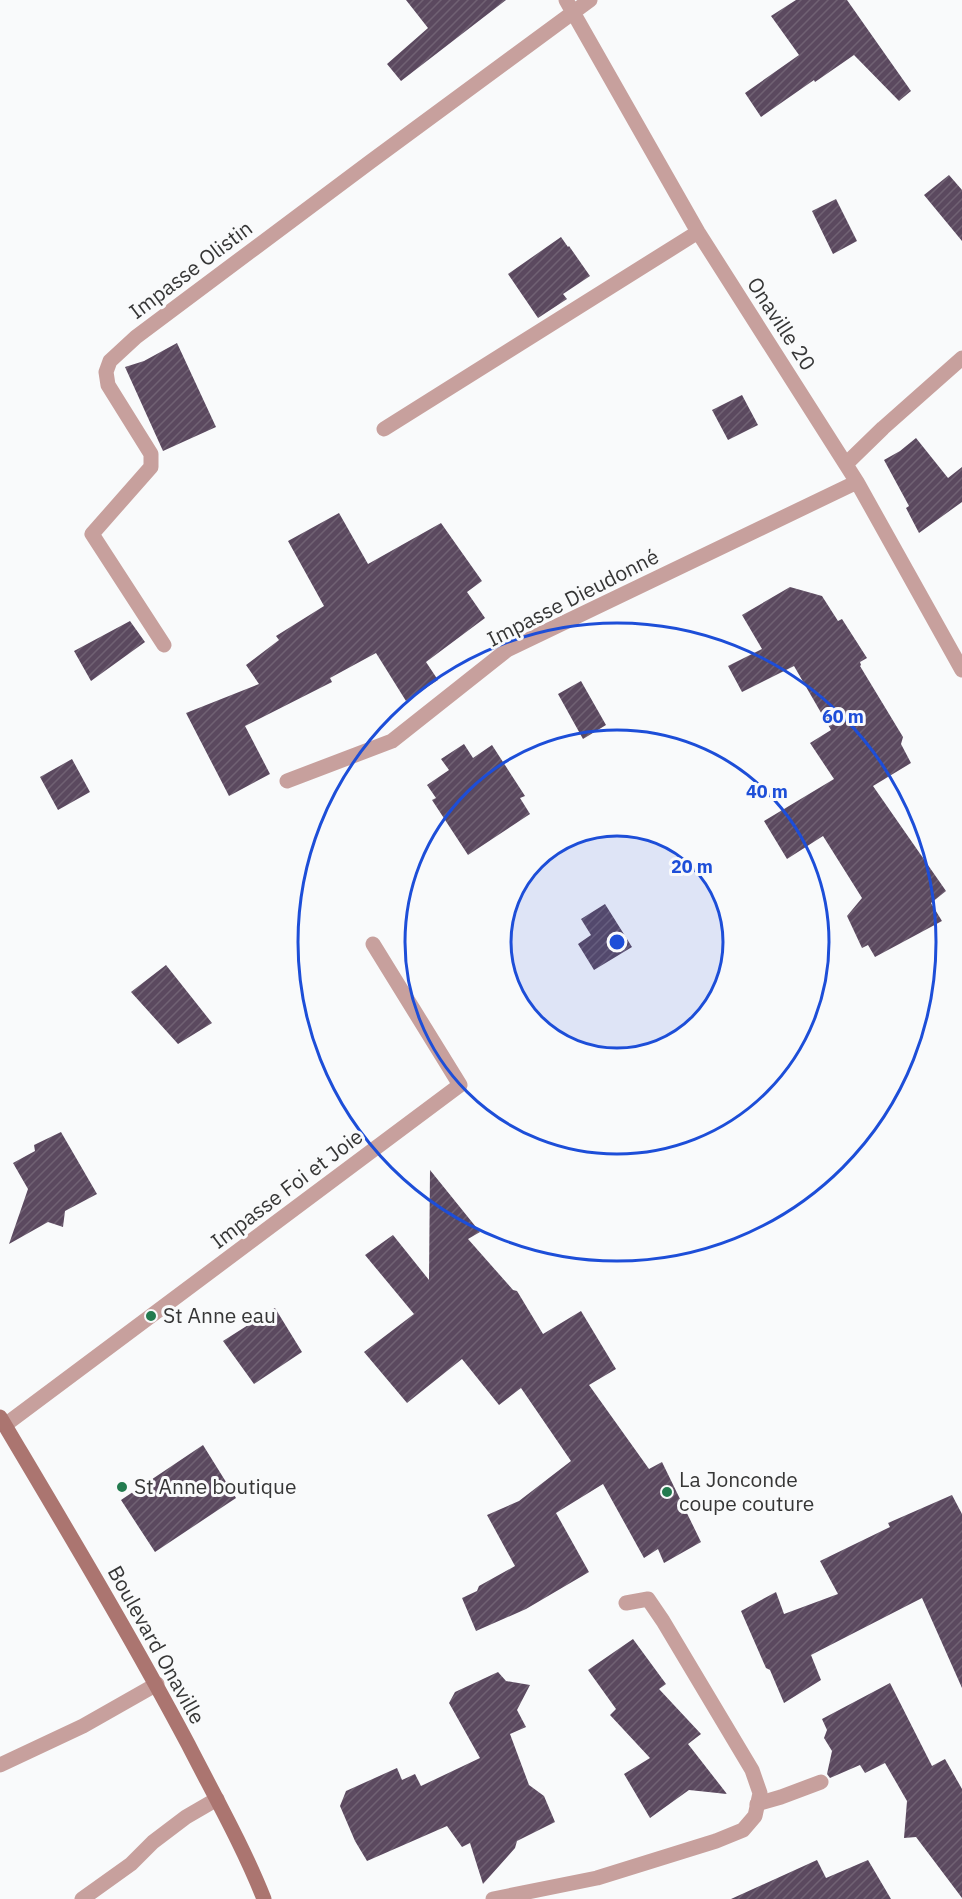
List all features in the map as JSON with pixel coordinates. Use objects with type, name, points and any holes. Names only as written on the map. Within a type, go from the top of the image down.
[{"type":"street","points":[[570,7],[590,0]]},
{"type":"street","name":"Onaville 20","points":[[570,7],[698,232],[857,482],[962,670]]},
{"type":"street","name":"Impasse Olistin","points":[[164,645],[92,534],[152,467],[151,454],[108,385],[106,372],[110,361],[136,337],[351,176],[570,7]]},
{"type":"street","points":[[384,429],[698,232]]},
{"type":"street","points":[[846,464],[962,358]]},
{"type":"street","name":"Impasse Dieudonné","points":[[287,781],[392,741],[507,650],[857,482]]},
{"type":"street","name":"Impasse Foi et Joie","points":[[2,1421],[460,1085],[373,944]]},
{"type":"street","name":"Boulevard Onaville","points":[[2,1421],[157,1684],[255,1876],[264,1899]]},
{"type":"street","points":[[493,1899],[597,1878],[716,1841],[743,1830],[755,1816],[760,1793],[752,1770],[663,1621],[648,1599],[626,1603]]},
{"type":"street","points":[[0,1765],[83,1726],[157,1684]]},
{"type":"street","points":[[757,1804],[821,1782]]},
{"type":"street","points":[[82,1899],[131,1864],[153,1842],[186,1816],[216,1799]]},
{"type":"building","points":[[406,0],[506,0],[401,81],[387,64],[428,28]]},
{"type":"building","points":[[796,0],[847,0],[911,91],[899,101],[854,55],[761,117],[745,93],[799,55],[771,16]]},
{"type":"building","points":[[949,175],[962,190],[962,241],[924,195]]},
{"type":"building","points":[[836,199],[857,241],[833,254],[812,211]]},
{"type":"building","points":[[561,237],[590,276],[563,294],[567,299],[538,318],[508,274]]},
{"type":"building","points":[[177,343],[216,427],[163,451],[125,367],[144,361]]},
{"type":"building","points":[[742,395],[758,425],[728,440],[712,410]]},
{"type":"building","points":[[916,438],[948,478],[962,467],[962,502],[919,533],[906,508],[909,506],[884,460]]},
{"type":"building","points":[[339,513],[368,564],[441,523],[482,581],[467,592],[485,618],[426,662],[438,680],[406,701],[376,653],[330,678],[332,682],[245,726],[270,774],[229,796],[186,713],[259,684],[246,665],[279,640],[276,636],[324,606],[288,541]]},
{"type":"building","points":[[790,587],[822,596],[838,621],[842,619],[867,658],[860,662],[860,666],[903,737],[901,744],[911,763],[873,786],[946,891],[931,903],[942,921],[875,957],[868,945],[862,948],[847,916],[862,898],[823,836],[787,859],[764,821],[834,779],[810,743],[831,730],[794,666],[742,692],[728,666],[762,649],[742,615]]},
{"type":"building","points":[[130,621],[145,642],[91,681],[74,651]]},
{"type":"building","points":[[581,681],[606,725],[583,739],[558,694]]},
{"type":"building","points":[[464,744],[473,758],[492,745],[525,796],[520,798],[530,814],[468,855],[432,800],[436,798],[427,785],[449,770],[441,759]]},
{"type":"building","points":[[72,759],[90,792],[58,810],[40,777]]},
{"type":"building","points":[[605,904],[632,947],[594,970],[578,944],[591,935],[581,919]]},
{"type":"building","points":[[166,965],[212,1023],[178,1044],[131,992]]},
{"type":"building","points":[[61,1132],[97,1194],[65,1211],[63,1227],[48,1222],[9,1244],[28,1189],[13,1163],[35,1151],[34,1145]]},
{"type":"building","points":[[430,1170],[480,1232],[468,1239],[513,1290],[517,1291],[543,1334],[581,1311],[616,1369],[589,1385],[649,1469],[662,1462],[701,1542],[664,1563],[658,1549],[644,1558],[603,1484],[556,1513],[589,1572],[526,1609],[476,1631],[462,1598],[515,1566],[487,1515],[519,1501],[571,1461],[521,1388],[499,1405],[462,1359],[407,1403],[364,1352],[414,1314],[365,1255],[393,1235],[429,1280]]},
{"type":"building","points":[[275,1308],[302,1352],[254,1384],[223,1341]]},
{"type":"building","points":[[203,1445],[236,1498],[155,1552],[121,1500]]},
{"type":"building","points":[[952,1495],[962,1514],[962,1688],[922,1598],[811,1655],[821,1680],[784,1703],[741,1611],[776,1592],[784,1614],[838,1594],[820,1561],[890,1527],[888,1523]]},
{"type":"building","points":[[633,1639],[666,1684],[659,1689],[701,1734],[688,1744],[727,1794],[689,1790],[650,1818],[624,1774],[650,1758],[610,1715],[616,1709],[588,1670]]},
{"type":"building","points":[[498,1672],[506,1681],[530,1685],[517,1710],[526,1727],[510,1734],[529,1785],[544,1796],[555,1822],[517,1841],[515,1848],[483,1884],[470,1843],[462,1847],[447,1826],[367,1861],[355,1841],[340,1806],[346,1791],[397,1768],[402,1780],[415,1774],[421,1786],[480,1758],[449,1703],[455,1692]]},
{"type":"building","points":[[890,1683],[932,1766],[945,1759],[962,1789],[962,1898],[916,1837],[904,1838],[907,1801],[885,1763],[865,1773],[860,1765],[830,1778],[827,1774],[832,1751],[824,1738],[827,1730],[822,1719]]},
{"type":"building","points":[[817,1860],[826,1878],[868,1860],[891,1899],[731,1899]]},
{"type":"place","name":"St Anne eau","points":[[151,1316]]},
{"type":"place","name":"St Anne boutique","points":[[122,1487]]},
{"type":"place","name":"La Jonconde coupe couture","points":[[667,1492]]}]
